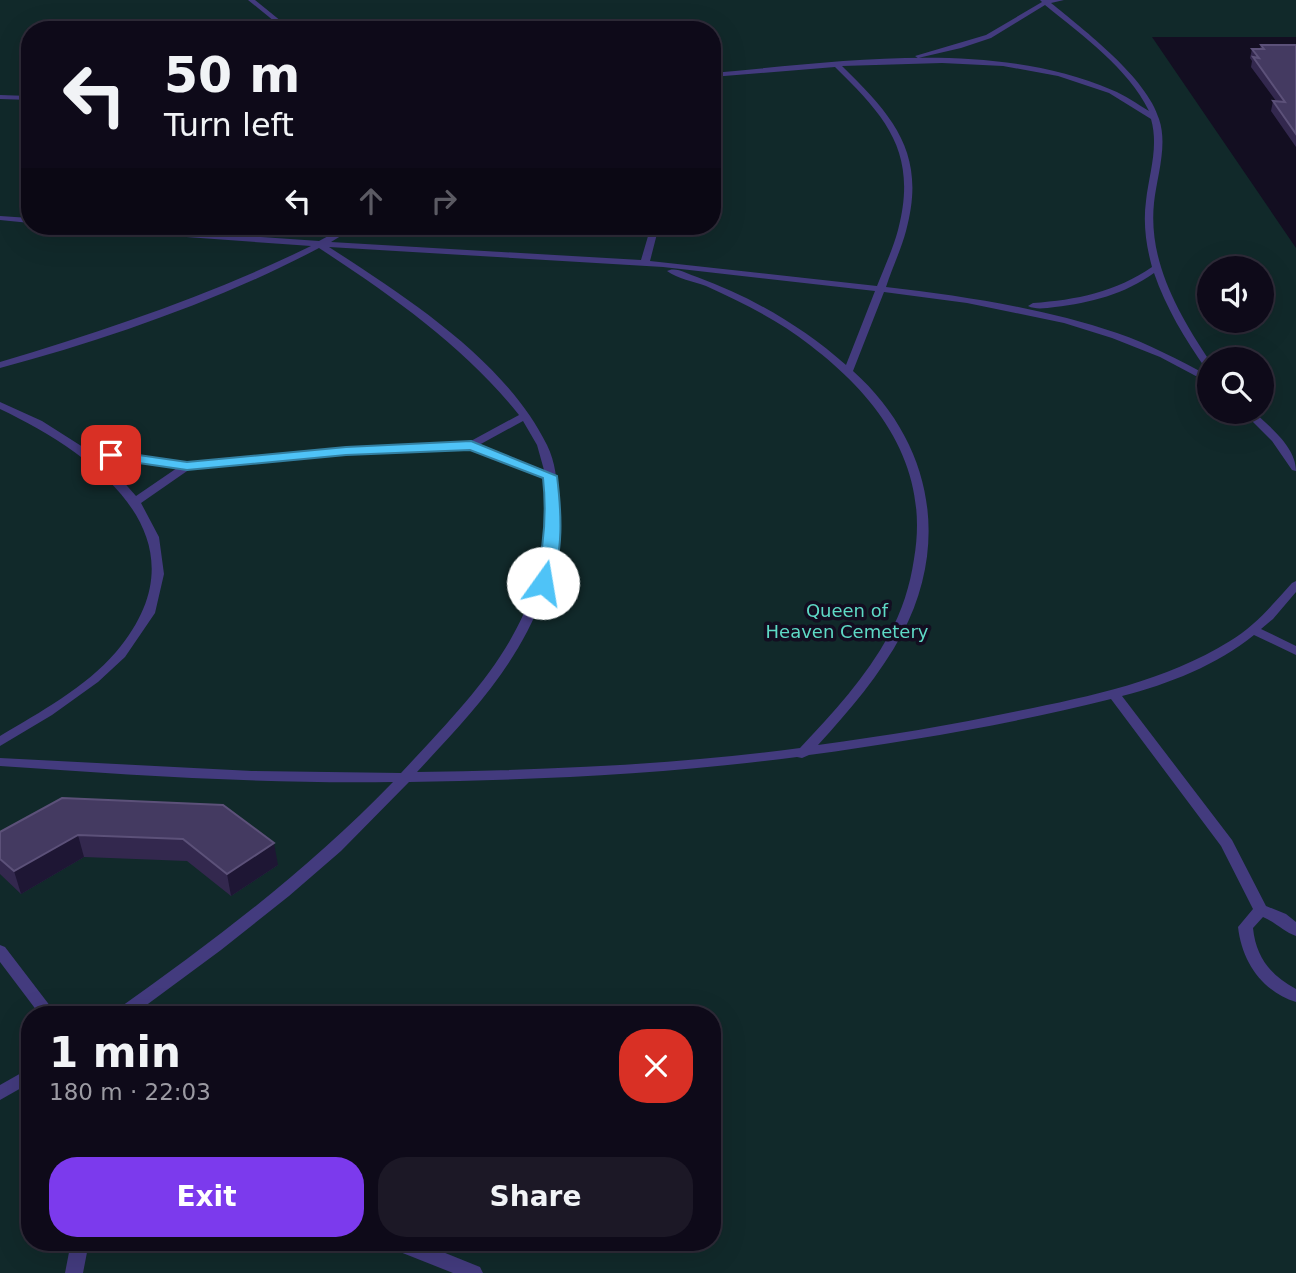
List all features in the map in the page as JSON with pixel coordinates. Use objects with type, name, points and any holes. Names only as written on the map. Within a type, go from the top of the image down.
[{"type":"lane","points":[[251,0],[278,21]]},
{"type":"lane","points":[[880,62],[951,49],[986,38],[1011,25],[1036,5],[1044,1],[1061,0]]},
{"type":"lane","points":[[1044,1],[1117,66],[1141,93],[1156,119],[1159,149],[1149,216],[1157,267],[1175,310],[1197,347]]},
{"type":"lane","points":[[721,74],[880,62],[967,62],[1048,72],[1122,97],[1156,119]]},
{"type":"lane","points":[[837,65],[881,111],[898,137],[907,163],[909,197],[906,214],[880,289],[849,370]]},
{"type":"lane","points":[[0,97],[21,98]]},
{"type":"lane","points":[[0,218],[21,220]]},
{"type":"lane","points":[[191,235],[645,263],[1017,307],[1104,332],[1197,374]]},
{"type":"lane","points":[[0,365],[249,277],[337,235]]},
{"type":"lane","points":[[645,263],[653,235]]},
{"type":"lane","points":[[133,1006],[307,873],[405,778],[487,686],[511,652],[543,583],[550,553],[553,497],[543,446],[525,416],[480,365],[412,307],[319,245]]},
{"type":"lane","points":[[645,263],[679,273],[741,300],[801,334],[849,370],[894,430],[914,468],[923,520],[920,555],[904,615],[884,653],[833,721],[802,754]]},
{"type":"lane","points":[[1017,307],[1069,302],[1109,294],[1126,287],[1157,267]]},
{"type":"lane","points":[[0,405],[51,427],[117,478],[135,502],[155,539],[159,572],[155,602],[141,628],[121,654],[90,683],[0,742]]},
{"type":"lane","points":[[471,446],[525,416]]},
{"type":"lane","points":[[1260,424],[1276,439],[1296,468]]},
{"type":"lane","points":[[86,452],[187,466],[346,451],[471,446],[550,476]]},
{"type":"lane","points":[[135,502],[187,466]]},
{"type":"lane","points":[[0,762],[179,773],[405,778],[620,771],[802,754],[877,744],[1115,695],[1203,663],[1256,631],[1281,606],[1296,585]]},
{"type":"lane","points":[[1256,631],[1296,651]]},
{"type":"lane","points":[[1115,695],[1227,844],[1261,910],[1281,918],[1296,930]]},
{"type":"lane","points":[[1261,910],[1245,927],[1251,958],[1260,973],[1276,987],[1296,996]]},
{"type":"lane","points":[[0,951],[43,1006]]},
{"type":"lane","points":[[0,1093],[21,1080]]},
{"type":"lane","points":[[74,1273],[78,1251]]},
{"type":"lane","points":[[419,1251],[474,1273]]},
{"type":"green space","name":"Queen of Heaven Cemetery","points":[[0,0],[1296,0],[1296,37],[1152,37],[1296,248],[1296,1273],[0,1273]]},
{"type":"building","points":[[1261,45],[1296,45],[1296,134],[1273,101],[1285,102],[1253,57],[1259,58],[1252,49],[1264,49]]},
{"type":"building","points":[[62,798],[223,805],[274,843],[227,874],[183,839],[78,835],[14,871],[0,859],[0,832]]},
{"type":"route","points":[[111,455],[187,466],[371,449],[471,446],[550,476],[553,497],[550,553],[543,583]]}]
